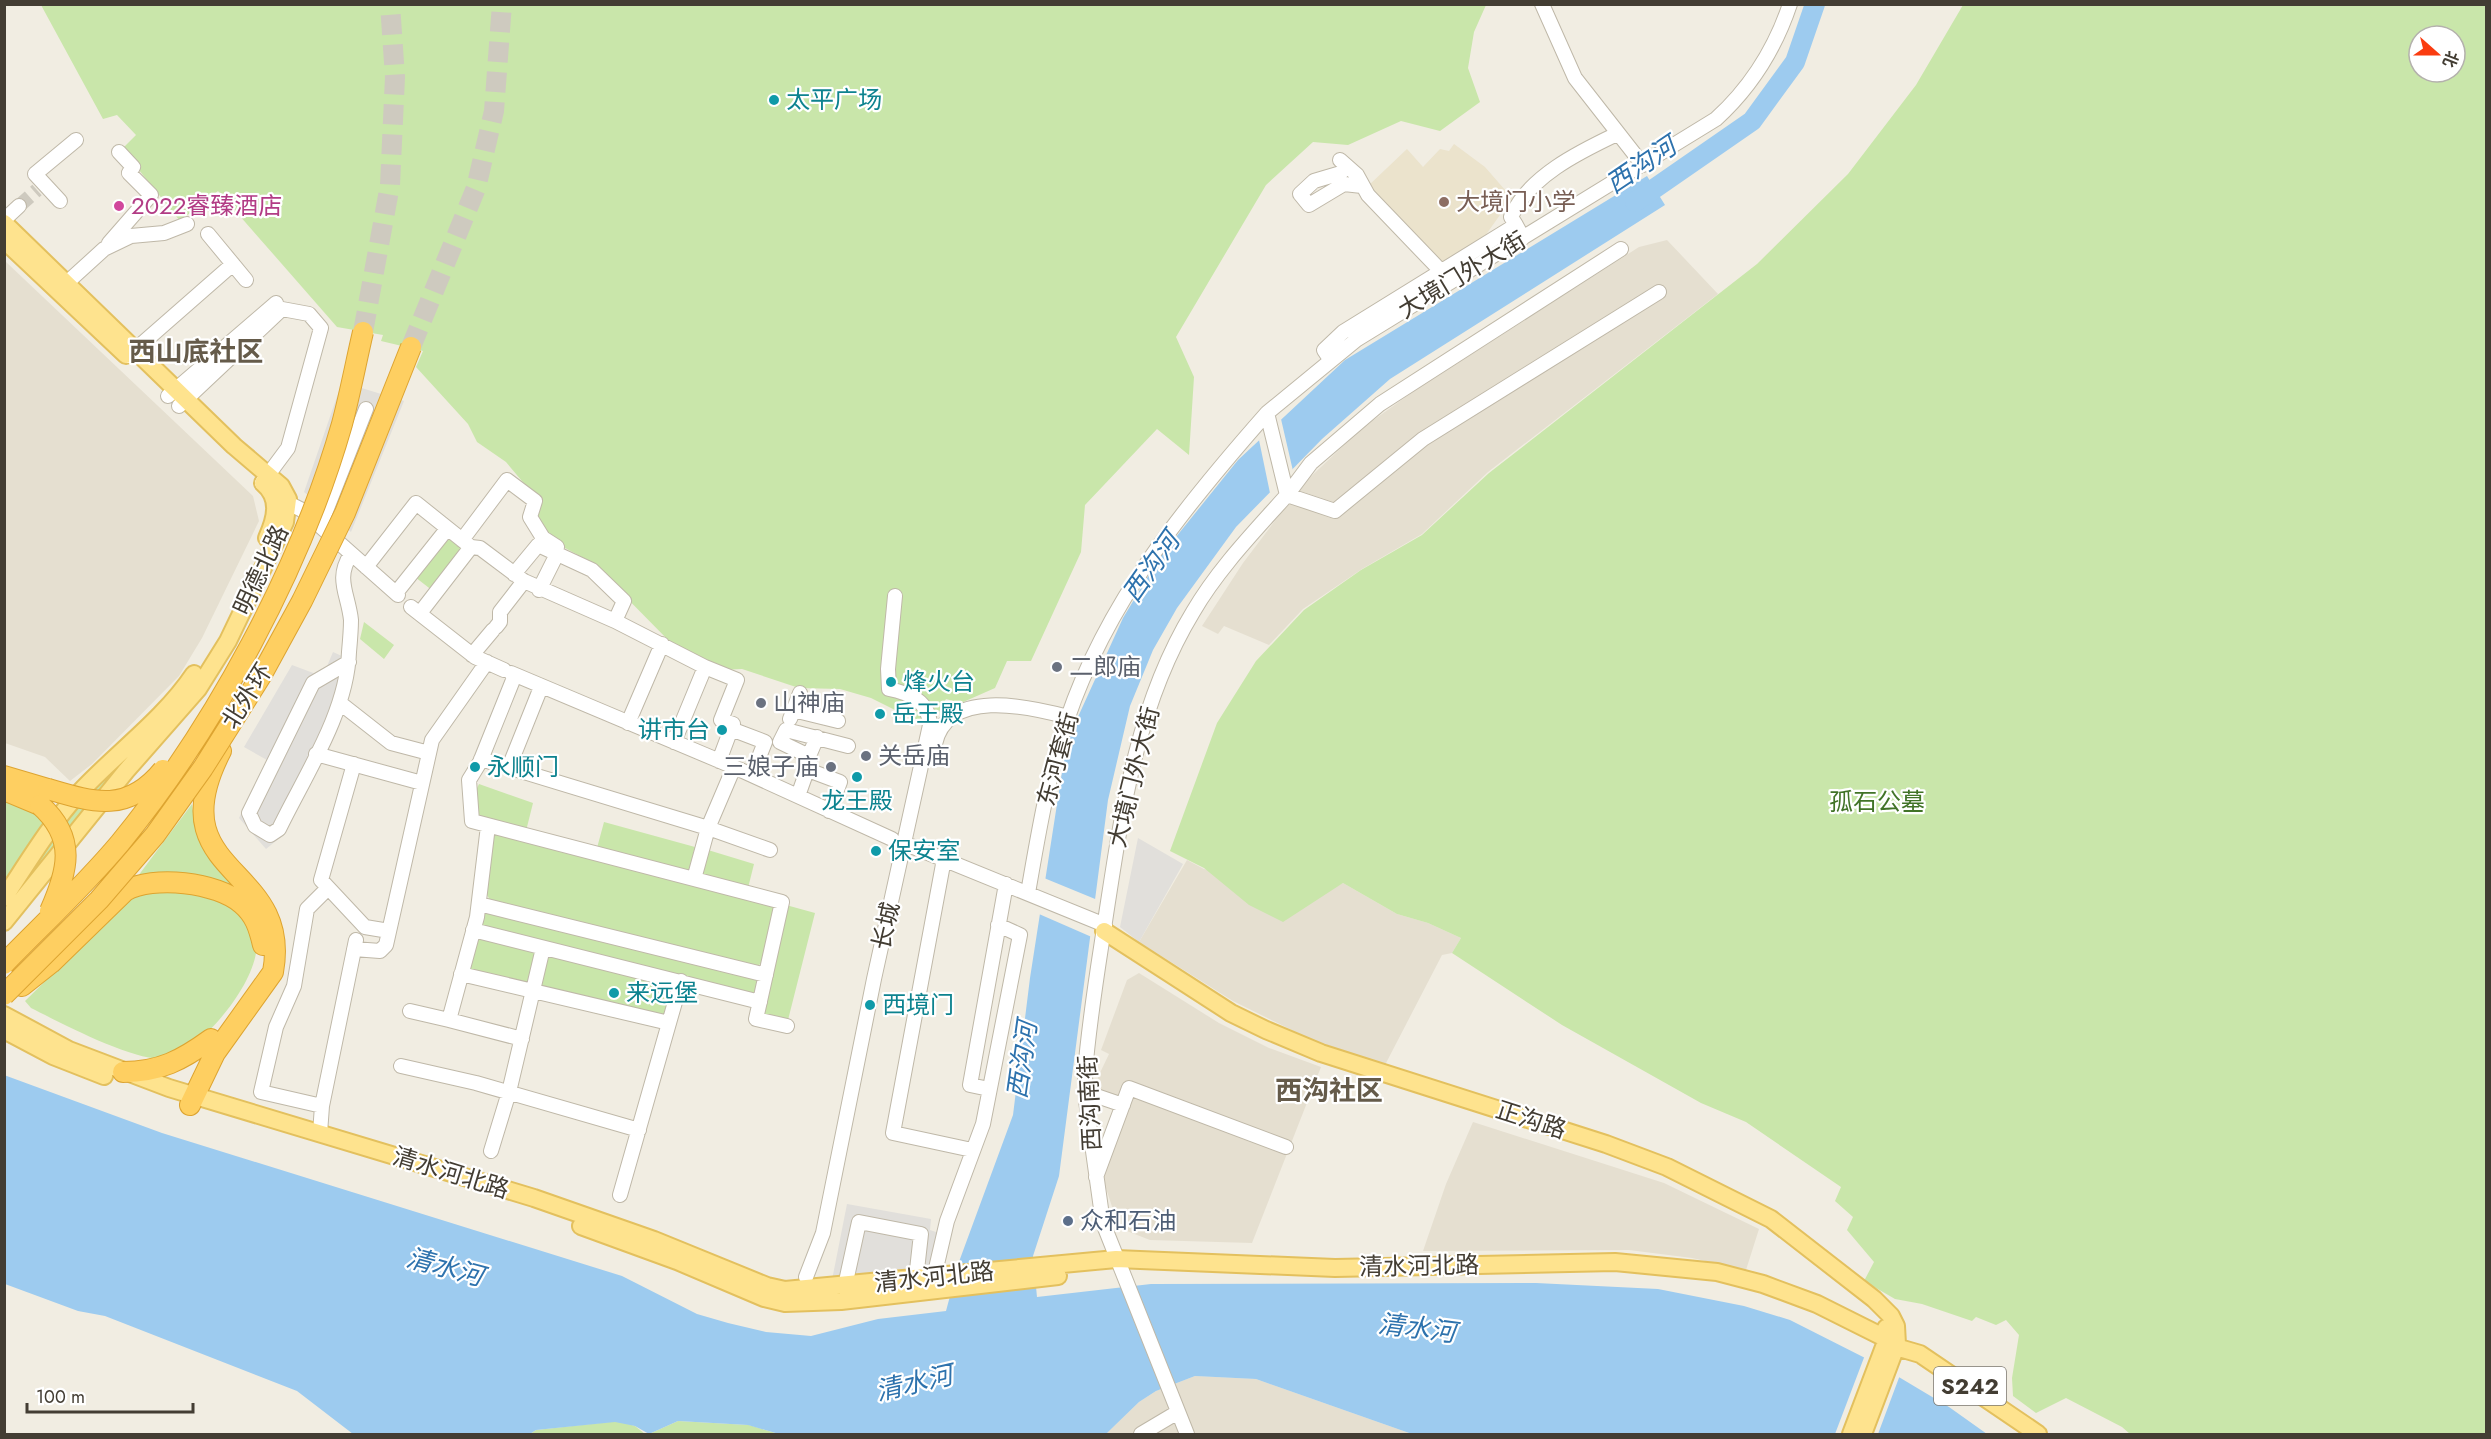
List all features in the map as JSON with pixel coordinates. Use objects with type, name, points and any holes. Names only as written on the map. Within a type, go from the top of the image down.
[{"type":"highway","name":"北外环","points":[[4,964],[120,843],[158,793],[231,678],[283,577],[320,488],[342,424],[363,332]]},
{"type":"highway","name":"北外环","points":[[4,995],[99,900],[155,835],[203,768],[244,704],[302,601],[345,513],[411,347]]},
{"type":"highway","points":[[4,790],[44,797],[109,803],[136,794],[155,780],[174,756],[214,694],[283,577]]},
{"type":"highway","points":[[186,1099],[215,1053],[273,972],[275,939],[269,917],[256,895],[216,854],[203,826],[202,804],[212,769],[267,677],[302,601]]},
{"type":"highway","points":[[4,776],[44,797],[64,839],[66,862],[62,885],[43,925]]},
{"type":"highway","points":[[4,995],[51,963],[108,907],[135,885],[177,883],[216,890],[240,902],[259,926],[264,947],[254,983],[211,1039],[186,1099]]},
{"type":"highway","points":[[123,1072],[145,1072],[171,1065],[211,1039]]},
{"type":"main road","name":"明德北路","points":[[4,221],[63,286],[265,479],[273,494],[282,503],[285,522],[228,641],[198,689],[126,771],[4,922]]},
{"type":"main road","name":"明德北路","points":[[4,240],[63,286]]},
{"type":"main road","name":"明德北路","points":[[4,898],[46,835],[80,793],[140,736],[193,676],[220,632],[269,535],[282,503]]},
{"type":"main road","name":"正沟路","points":[[1103,931],[1231,1013],[1293,1042],[1606,1144],[1667,1167],[1743,1203],[1771,1219],[1874,1299],[1891,1316],[1899,1335],[1892,1346]]},
{"type":"main road","name":"清水河北路","points":[[4,1015],[69,1050],[186,1099],[320,1133],[534,1198],[654,1240],[767,1286],[785,1290],[916,1279],[943,1281]]},
{"type":"main road","name":"清水河北路","points":[[4,1030],[73,1065],[519,1205],[677,1261],[764,1298],[805,1303],[943,1281],[1034,1273],[1615,1262],[1717,1272],[1762,1284],[1826,1308],[1892,1346]]},
{"type":"main road","points":[[1851,1434],[1892,1346]]},
{"type":"main road","name":"S242","points":[[1892,1346],[1920,1354],[1977,1390],[2038,1434]]},
{"type":"main road","points":[[1863,1434],[1882,1367]]},
{"type":"street","points":[[1542,4],[1575,78],[1643,165]]},
{"type":"street","name":"大境门外大街","points":[[1267,413],[1356,340],[1706,126],[1740,97],[1765,59],[1790,4]]},
{"type":"street","points":[[1523,238],[1511,217],[1517,203],[1547,174],[1588,148],[1617,134]]},
{"type":"street","points":[[60,201],[40,187],[35,174],[76,140]]},
{"type":"street","points":[[63,286],[104,249],[152,195],[129,173],[133,167],[119,152]]},
{"type":"street","points":[[1362,186],[1344,184],[1309,205],[1300,194],[1314,181],[1341,166],[1357,175],[1362,186],[1440,270]]},
{"type":"street","points":[[4,221],[19,206]]},
{"type":"street","points":[[104,249],[131,236],[164,233],[187,224]]},
{"type":"street","points":[[1330,359],[1324,351],[1344,332],[1440,270],[1516,225]]},
{"type":"street","points":[[208,234],[246,280]]},
{"type":"street","name":"大境门外大街","points":[[1103,931],[1126,790],[1142,727],[1165,668],[1193,612],[1231,559],[1287,495],[1311,463],[1380,404],[1621,249]]},
{"type":"street","points":[[131,352],[233,264]]},
{"type":"street","points":[[1267,413],[1287,495],[1335,511],[1423,439],[1659,292]]},
{"type":"street","points":[[177,397],[276,303]]},
{"type":"street","points":[[177,397],[282,309],[309,314],[321,327],[288,448],[265,479]]},
{"type":"street","points":[[320,526],[366,409]]},
{"type":"street","name":"东河套街","points":[[1033,895],[1037,842],[1068,717],[1099,644],[1135,578],[1210,478],[1267,413]]},
{"type":"street","points":[[615,621],[624,601],[592,570],[556,554],[541,542],[530,517],[535,501],[507,480],[466,543],[416,610],[472,655],[542,687],[734,767],[892,839]]},
{"type":"street","points":[[282,503],[302,510],[397,594],[447,529]]},
{"type":"street","points":[[366,567],[416,503],[466,543],[480,548],[519,578],[539,590],[615,621],[705,667],[737,680],[722,720],[733,724],[718,760]]},
{"type":"street","points":[[541,542],[575,557],[577,563]]},
{"type":"street","points":[[472,655],[500,622],[500,612],[541,542]]},
{"type":"street","points":[[349,662],[312,683],[249,813],[262,832],[270,835],[279,830],[340,703],[349,662],[351,619],[345,598],[343,568],[351,554]]},
{"type":"street","points":[[539,590],[556,554]]},
{"type":"street","name":"长城","points":[[806,1276],[823,1233],[873,979],[930,725],[924,705],[907,693],[889,688],[888,669],[895,596]]},
{"type":"street","points":[[628,723],[662,644]]},
{"type":"street","points":[[320,1133],[322,1106],[355,944],[380,951],[386,945],[432,740],[487,662]]},
{"type":"street","points":[[674,742],[705,667]]},
{"type":"street","points":[[510,673],[481,759],[469,780],[472,821],[782,902],[756,1019],[787,1026]]},
{"type":"street","points":[[509,767],[542,687]]},
{"type":"street","points":[[783,736],[800,693]]},
{"type":"street","points":[[340,703],[391,743],[429,753]]},
{"type":"street","points":[[1068,717],[1043,710],[990,706],[965,709],[950,716],[938,728],[909,845],[1033,895],[1103,931]]},
{"type":"street","points":[[793,710],[838,721]]},
{"type":"street","points":[[731,729],[765,742],[783,736],[848,746]]},
{"type":"street","points":[[783,736],[809,763],[840,782],[830,811]]},
{"type":"street","points":[[752,775],[765,742]]},
{"type":"street","points":[[798,796],[809,763],[825,742]]},
{"type":"street","points":[[316,754],[422,783]]},
{"type":"street","points":[[481,759],[611,797],[654,814],[708,828],[770,850]]},
{"type":"street","points":[[354,764],[321,880],[365,927],[389,931]]},
{"type":"street","points":[[694,879],[708,828],[734,767]]},
{"type":"street","points":[[449,1020],[473,930],[488,826]]},
{"type":"street","points":[[944,859],[893,1133],[972,1150]]},
{"type":"street","points":[[989,1089],[970,1085],[1006,884]]},
{"type":"street","points":[[322,1106],[261,1092],[276,1027],[294,986],[306,931],[308,909],[328,888]]},
{"type":"street","points":[[478,904],[766,975]]},
{"type":"street","points":[[943,1281],[947,1221],[983,1124],[1020,935],[998,925]]},
{"type":"street","points":[[473,930],[760,1002]]},
{"type":"street","name":"西沟南街","points":[[1103,931],[1088,1039],[1085,1092],[1095,1180],[1103,1223],[1186,1434]]},
{"type":"street","points":[[491,1151],[509,1092],[543,948]]},
{"type":"street","points":[[461,974],[669,1023]]},
{"type":"street","points":[[620,1195],[681,981]]},
{"type":"street","points":[[410,1011],[522,1039]]},
{"type":"street","points":[[401,1066],[509,1092],[639,1130]]},
{"type":"street","points":[[1095,1180],[1129,1088],[1286,1148]]},
{"type":"street","points":[[1085,1092],[1123,1105]]},
{"type":"street","points":[[844,1286],[859,1222],[921,1234],[916,1279]]},
{"type":"street","points":[[1141,1434],[1178,1412]]},
{"type":"shaded area","name":"大境门小学","points":[[1454,144],[1485,167],[1512,198],[1480,243],[1445,264],[1430,258],[1367,187],[1407,149],[1423,167],[1440,149],[1449,151]]},
{"type":"shaded area","points":[[1667,240],[1718,294],[1488,472],[1422,534],[1362,569],[1303,609],[1269,645],[1224,626],[1218,634],[1202,626],[1243,563],[1302,485],[1361,429],[1417,389],[1639,247]]},
{"type":"shaded area","points":[[5,261],[253,496],[259,521],[202,638],[179,676],[92,764],[70,781],[45,757],[5,743]]},
{"type":"shaded area","points":[[342,382],[404,401],[351,532],[304,492]]},
{"type":"shaded area","points":[[333,652],[355,662],[346,701],[282,836],[266,849],[239,818],[267,760],[244,747],[292,665],[316,674],[325,671]]},
{"type":"shaded area","points":[[1138,838],[1183,864],[1139,942],[1120,927]]},
{"type":"shaded area","points":[[1187,860],[1204,869],[1322,894],[1343,883],[1397,914],[1428,923],[1461,938],[1452,953],[1442,955],[1385,1065],[1310,1039],[1233,1001],[1139,942]]},
{"type":"shaded area","points":[[1139,973],[1219,1023],[1269,1048],[1321,1067],[1252,1243],[1150,1240],[1119,1228],[1102,1176],[1127,1107],[1105,1096],[1099,1088],[1098,1077],[1109,1054],[1101,1050],[1127,980]]},
{"type":"shaded area","points":[[1473,1122],[1664,1183],[1759,1229],[1746,1270],[1692,1258],[1629,1250],[1423,1251],[1446,1184]]},
{"type":"shaded area","points":[[847,1204],[931,1219],[930,1230],[939,1233],[931,1269],[832,1280]]},
{"type":"shaded area","points":[[1195,1376],[1256,1379],[1412,1434],[1106,1434],[1139,1402],[1156,1391]]},
{"type":"green space","points":[[41,5],[1486,5],[1474,32],[1468,68],[1480,102],[1440,131],[1401,121],[1348,145],[1313,142],[1266,185],[1176,337],[1194,377],[1189,455],[1157,429],[1085,505],[1081,552],[1031,661],[1007,661],[995,688],[961,703],[946,699],[939,712],[923,721],[911,718],[871,698],[840,689],[799,688],[742,669],[719,670],[673,645],[605,576],[600,567],[554,542],[534,512],[538,500],[506,462],[477,442],[468,424],[416,367],[423,351],[381,341],[383,335],[337,327],[218,191],[180,221],[122,149],[136,135],[117,115],[103,119]]},
{"type":"green space","name":"孤石公墓","points":[[1963,5],[2486,5],[2486,1434],[2130,1434],[2122,1427],[2066,1398],[2036,1413],[2013,1396],[2012,1378],[2019,1335],[2006,1320],[1996,1325],[1976,1317],[1972,1321],[1922,1304],[1895,1299],[1864,1281],[1874,1262],[1847,1230],[1853,1217],[1835,1201],[1841,1187],[1746,1122],[1701,1103],[1562,1025],[1452,953],[1461,938],[1428,923],[1397,914],[1343,883],[1283,922],[1249,905],[1204,868],[1170,851],[1217,723],[1256,661],[1304,610],[1361,570],[1422,535],[1489,473],[1757,264],[1848,174],[1916,85]]},
{"type":"green space","points":[[449,534],[467,548],[433,591],[415,577]]},
{"type":"green space","points":[[364,622],[394,645],[384,659],[360,639]]},
{"type":"green space","points":[[141,743],[5,911],[5,907],[71,812]]},
{"type":"green space","points":[[479,784],[533,803],[526,831],[479,818],[475,792]]},
{"type":"green space","points":[[5,799],[34,811],[44,822],[5,880]]},
{"type":"green space","points":[[192,804],[199,836],[210,858],[250,899],[166,873],[138,876]]},
{"type":"green space","points":[[604,822],[695,847],[688,873],[597,848]]},
{"type":"green space","points":[[493,833],[770,904],[775,909],[762,962],[756,968],[491,902],[485,891]]},
{"type":"green space","points":[[708,850],[754,864],[748,888],[700,876]]},
{"type":"green space","points":[[152,891],[195,895],[218,900],[236,909],[251,929],[256,947],[252,968],[235,1000],[209,1030],[181,1052],[167,1058],[155,1058],[138,1055],[99,1041],[31,1008],[25,1001],[131,897]]},
{"type":"green space","points":[[786,905],[815,913],[788,1020],[761,1014]]},
{"type":"green space","points":[[489,911],[757,976],[760,981],[753,995],[492,931],[483,925],[481,918],[482,913]]},
{"type":"green space","points":[[486,938],[534,951],[538,955],[527,985],[470,971],[468,966],[474,939]]},
{"type":"green space","points":[[549,953],[676,987],[668,1016],[662,1017],[542,988],[539,985],[545,956]]},
{"type":"green space","points":[[618,1421],[635,1426],[645,1434],[530,1434],[536,1430]]},
{"type":"green space","points":[[678,1421],[749,1425],[779,1434],[649,1434]]},
{"type":"water","name":"清水河","points":[[1647,176],[1665,205],[1390,379],[1322,439],[1236,527],[1177,608],[1153,650],[1130,706],[1108,800],[1059,1176],[1033,1256],[1037,1297],[1151,1284],[1536,1283],[1658,1289],[1744,1306],[1790,1320],[1877,1364],[1949,1407],[1987,1434],[1412,1434],[1256,1379],[1195,1376],[1156,1391],[1139,1402],[1106,1434],[779,1434],[748,1425],[678,1421],[649,1434],[635,1426],[615,1422],[536,1430],[530,1434],[353,1434],[297,1391],[105,1316],[78,1311],[5,1284],[4,1075],[162,1133],[622,1276],[697,1314],[728,1323],[766,1332],[811,1336],[878,1319],[946,1311],[960,1259],[1013,1115],[1030,978],[1064,759],[1072,730],[1123,618],[1159,558],[1238,460],[1345,360]]},
{"type":"pier","points":[[1281,419],[1293,471],[1270,493],[1259,440]]},
{"type":"pier","points":[[1044,878],[1100,901],[1094,938],[1039,914]]},
{"type":"pier","points":[[1865,1355],[1900,1375],[1878,1434],[1835,1434]]},
{"type":"waterway","name":"西沟河","points":[[1635,202],[1752,121],[1795,62],[1815,4]]},
{"type":"tunnel","points":[[363,332],[390,185],[395,77],[390,4]]},
{"type":"tunnel","points":[[411,347],[476,188],[494,111],[502,4]]},
{"type":"tunnel","points":[[19,206],[37,190]]},
{"type":"place","name":"太平广场","points":[[774,100]]},
{"type":"place","name":"大境门小学","points":[[1444,202]]},
{"type":"place","name":"2022睿臻酒店","points":[[119,206]]},
{"type":"place","name":"二郎庙","points":[[1057,667]]},
{"type":"place","name":"烽火台","points":[[891,682]]},
{"type":"place","name":"山神庙","points":[[761,703]]},
{"type":"place","name":"岳王殿","points":[[880,714]]},
{"type":"place","name":"讲市台","points":[[722,730]]},
{"type":"place","name":"关岳庙","points":[[866,756]]},
{"type":"place","name":"永顺门","points":[[475,767]]},
{"type":"place","name":"三娘子庙","points":[[831,767]]},
{"type":"place","name":"龙王殿","points":[[857,777]]},
{"type":"place","name":"保安室","points":[[876,851]]},
{"type":"place","name":"来远堡","points":[[614,993]]},
{"type":"place","name":"西境门","points":[[870,1005]]},
{"type":"place","name":"众和石油","points":[[1068,1221]]},
{"type":"district","name":"西山底社区","points":[[196,352]]},
{"type":"district","name":"西沟社区","points":[[1329,1091]]}]
